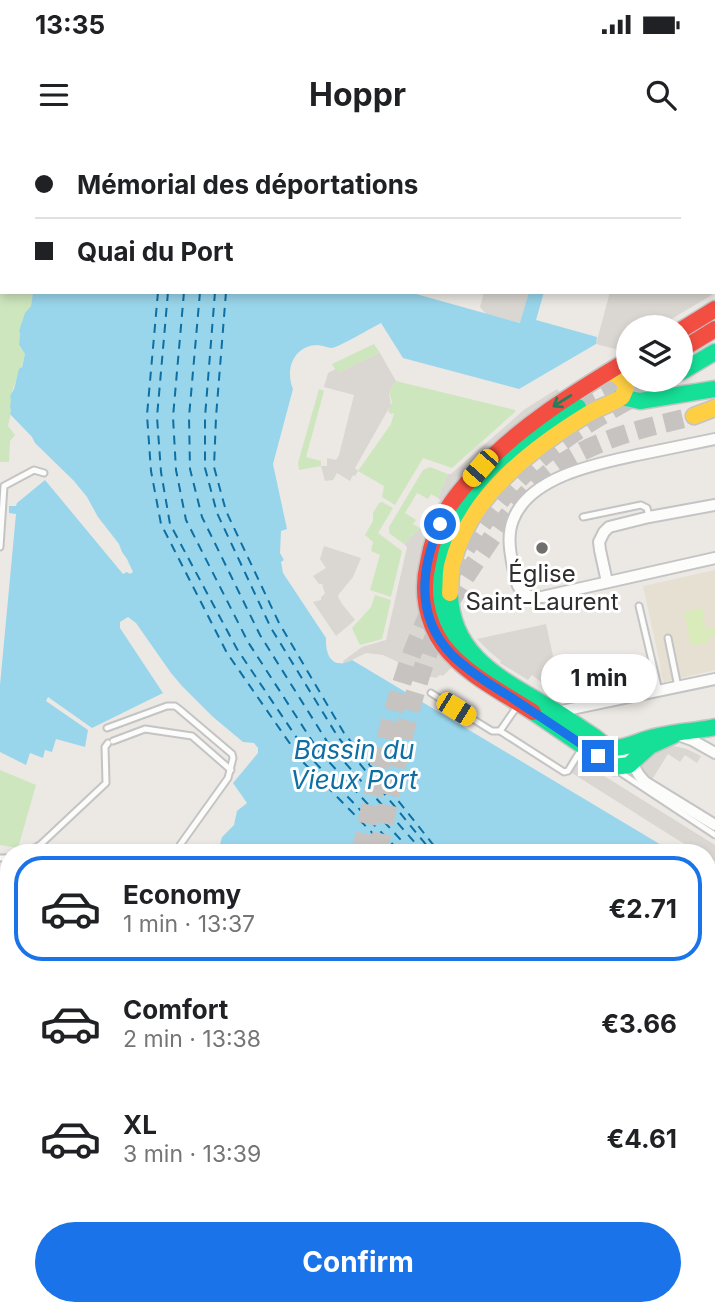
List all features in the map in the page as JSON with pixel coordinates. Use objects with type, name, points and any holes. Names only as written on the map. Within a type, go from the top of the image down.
[{"type":"main road","points":[[693,323],[715,309]]},
{"type":"main road","points":[[693,348],[715,329]]},
{"type":"main road","points":[[693,353],[715,342]]},
{"type":"main road","points":[[693,357],[715,352]]},
{"type":"main road","points":[[616,367],[525,426],[503,445],[460,491],[448,508],[431,547],[425,572],[424,595],[440,640],[453,656],[614,767],[624,768],[648,747],[674,735]]},
{"type":"main road","points":[[616,374],[611,372],[603,375],[596,386],[601,398],[616,392]]},
{"type":"main road","points":[[624,392],[640,401],[715,389]]},
{"type":"main road","points":[[469,668],[450,637],[441,613],[439,590],[445,550],[467,506],[490,478],[527,444],[617,392]]},
{"type":"main road","points":[[694,416],[715,410]]},
{"type":"main road","points":[[583,411],[567,433],[536,450],[499,484],[480,506],[462,534],[451,570],[449,591],[455,626],[469,651],[484,666],[609,747],[622,747],[648,738],[714,730]]},
{"type":"street","points":[[715,439],[586,467],[562,476],[540,489],[516,512],[509,543],[518,587],[527,596],[542,597],[715,558]]},
{"type":"street","points":[[649,517],[658,510],[715,498]]},
{"type":"street","points":[[607,582],[599,542],[606,530],[613,525],[715,505]]},
{"type":"street","points":[[557,712],[715,679]]},
{"type":"street","points":[[674,735],[692,740],[715,752]]},
{"type":"street","points":[[609,747],[632,763],[645,782],[715,825]]},
{"type":"lane","points":[[693,315],[715,302]]},
{"type":"lane","points":[[0,547],[4,486],[34,470],[44,473]]},
{"type":"lane","points":[[583,517],[642,505],[647,508],[649,517]]},
{"type":"lane","points":[[639,606],[659,691]]},
{"type":"lane","points":[[668,638],[678,687]]},
{"type":"lane","points":[[431,693],[492,731],[500,731],[564,772],[568,771],[583,746]]},
{"type":"lane","points":[[500,731],[519,703]]},
{"type":"lane","points":[[107,729],[175,706],[233,756],[228,778],[181,844]]},
{"type":"lane","points":[[41,844],[106,783],[105,747],[110,742],[145,729],[192,736],[231,770]]},
{"type":"lane","points":[[614,767],[715,835]]},
{"type":"shaded area","points":[[483,294],[528,294],[521,323],[486,314],[480,307]]},
{"type":"shaded area","points":[[609,294],[713,294],[678,315],[616,315],[616,349],[596,344]]},
{"type":"shaded area","points":[[380,353],[396,381],[389,392],[391,407],[355,468],[358,471],[355,476],[353,475],[350,481],[337,473],[333,480],[325,481],[321,466],[327,466],[327,458],[336,460],[339,455],[354,395],[324,387],[328,373],[336,369],[338,373]]},
{"type":"shaded area","points":[[557,389],[562,395],[497,442],[431,643],[452,667],[443,676],[436,678],[397,668],[398,662],[383,655],[366,653],[344,664],[343,661],[362,647],[386,640],[407,547],[404,544],[420,528],[423,530],[440,500],[438,498],[448,474],[525,409]]},
{"type":"shaded area","points":[[324,546],[361,558],[353,577],[338,597],[355,620],[336,636],[313,602],[321,600],[325,594],[322,584],[313,576],[326,568],[320,559]]},
{"type":"shaded area","points":[[715,570],[715,670],[664,682],[643,586]]},
{"type":"shaded area","points":[[546,624],[560,688],[549,688],[532,675],[528,680],[500,663],[501,661],[477,639]]},
{"type":"shaded area","points":[[669,745],[701,756],[697,763],[685,755],[680,762],[668,754],[651,781],[639,766],[645,754]]},
{"type":"shaded area","points":[[572,756],[713,844],[685,844],[572,773],[566,766]]},
{"type":"green space","points":[[0,294],[33,294],[31,306],[19,331],[19,346],[25,354],[11,394],[8,426],[15,435],[10,441],[9,462],[0,462]]},
{"type":"green space","points":[[374,344],[380,353],[338,374],[332,364]]},
{"type":"green space","points":[[396,381],[515,412],[452,468],[423,458],[395,505],[382,497],[384,486],[358,471],[391,424],[394,413],[388,411],[392,402],[389,392]]},
{"type":"green space","points":[[319,389],[324,391],[306,457],[321,461],[321,466],[299,470],[298,463]]},
{"type":"green space","points":[[430,467],[448,474],[438,498],[431,494],[428,499],[417,493],[405,513],[416,520],[413,524],[420,528],[404,544],[389,533],[389,527],[423,470]]},
{"type":"green space","points":[[382,502],[393,508],[378,533],[402,551],[391,597],[370,590],[380,555],[371,551],[373,542],[365,535],[373,521],[373,513]]},
{"type":"green space","points":[[375,595],[391,600],[382,639],[360,645],[352,628],[371,607]]},
{"type":"green space","points":[[702,608],[706,629],[715,628],[715,636],[708,637],[709,642],[691,646],[684,612]]},
{"type":"green space","points":[[0,770],[36,785],[19,844],[0,844]]},
{"type":"water","name":"Bassin du Vieux Port","points":[[33,294],[416,294],[520,323],[528,294],[543,294],[536,320],[597,337],[596,344],[519,389],[403,358],[381,323],[336,347],[317,345],[302,350],[293,360],[291,367],[293,389],[273,464],[287,529],[281,531],[280,553],[284,560],[281,562],[283,573],[326,638],[327,650],[332,660],[345,663],[352,660],[660,844],[220,844],[222,837],[234,825],[237,811],[247,803],[233,783],[258,753],[258,748],[254,743],[243,742],[182,686],[136,623],[128,617],[120,622],[120,628],[163,693],[92,728],[48,697],[46,701],[88,730],[85,747],[56,739],[52,752],[45,750],[43,758],[30,753],[26,765],[0,752],[0,685],[16,514],[9,513],[9,506],[16,506],[45,480],[123,574],[133,572],[119,544],[98,517],[87,497],[10,414],[10,396],[25,354],[19,345],[19,331],[25,313],[31,306]]},
{"type":"ferry route","points":[[158,294],[147,415],[151,471],[161,524],[227,653],[302,761],[383,844]]},
{"type":"ferry route","points":[[168,294],[157,417],[161,472],[170,524],[237,649],[309,756],[392,844]]},
{"type":"ferry route","points":[[184,294],[173,417],[176,470],[186,520],[248,642],[318,750],[405,844]]},
{"type":"ferry route","points":[[200,294],[189,417],[190,469],[202,517],[260,635],[328,743],[416,844]]},
{"type":"ferry route","points":[[215,294],[205,417],[205,468],[217,513],[271,628],[338,737],[425,844]]},
{"type":"ferry route","points":[[226,294],[214,467],[226,511],[279,623],[344,733],[433,844]]},
{"type":"tunnel","points":[[578,407],[616,387]]},
{"type":"tunnel","points":[[451,573],[493,509],[518,480],[560,443],[644,392]]},
{"type":"tunnel","points":[[380,844],[404,732],[432,643],[454,596],[498,529],[537,484],[571,458],[622,435],[694,416]]},
{"type":"tunnel","points":[[363,844],[399,692],[421,630],[435,602]]},
{"type":"traffic: fast","points":[[693,365],[715,352]]},
{"type":"traffic: fast","points":[[621,397],[640,401],[715,389]]},
{"type":"traffic: fast","points":[[469,668],[450,636],[442,615],[440,581],[446,549],[458,520],[477,493],[500,469],[525,446],[578,407]]},
{"type":"traffic: fast","points":[[450,593],[453,616],[472,653],[504,680],[607,746],[621,747],[659,736],[715,727]]},
{"type":"traffic: fast","points":[[533,712],[614,767],[629,765],[650,746],[674,735]]},
{"type":"traffic: slow","points":[[450,593],[452,566],[460,541],[487,497],[524,459],[545,443],[588,414],[622,397],[626,388],[624,381],[617,375],[607,373]]},
{"type":"traffic: slow","points":[[694,416],[715,408]]},
{"type":"traffic: jam","points":[[693,323],[715,309]]},
{"type":"traffic: jam","points":[[693,343],[715,329]]},
{"type":"traffic: jam","points":[[533,712],[473,674],[452,655],[437,636],[425,595],[432,544],[452,502],[495,454],[549,410],[616,367]]},
{"type":"place","name":"Église Saint-Laurent","points":[[542,548]]},
{"type":"route","points":[[440,524],[431,547],[424,584],[430,618],[440,640],[453,656],[477,676],[598,756]]}]
